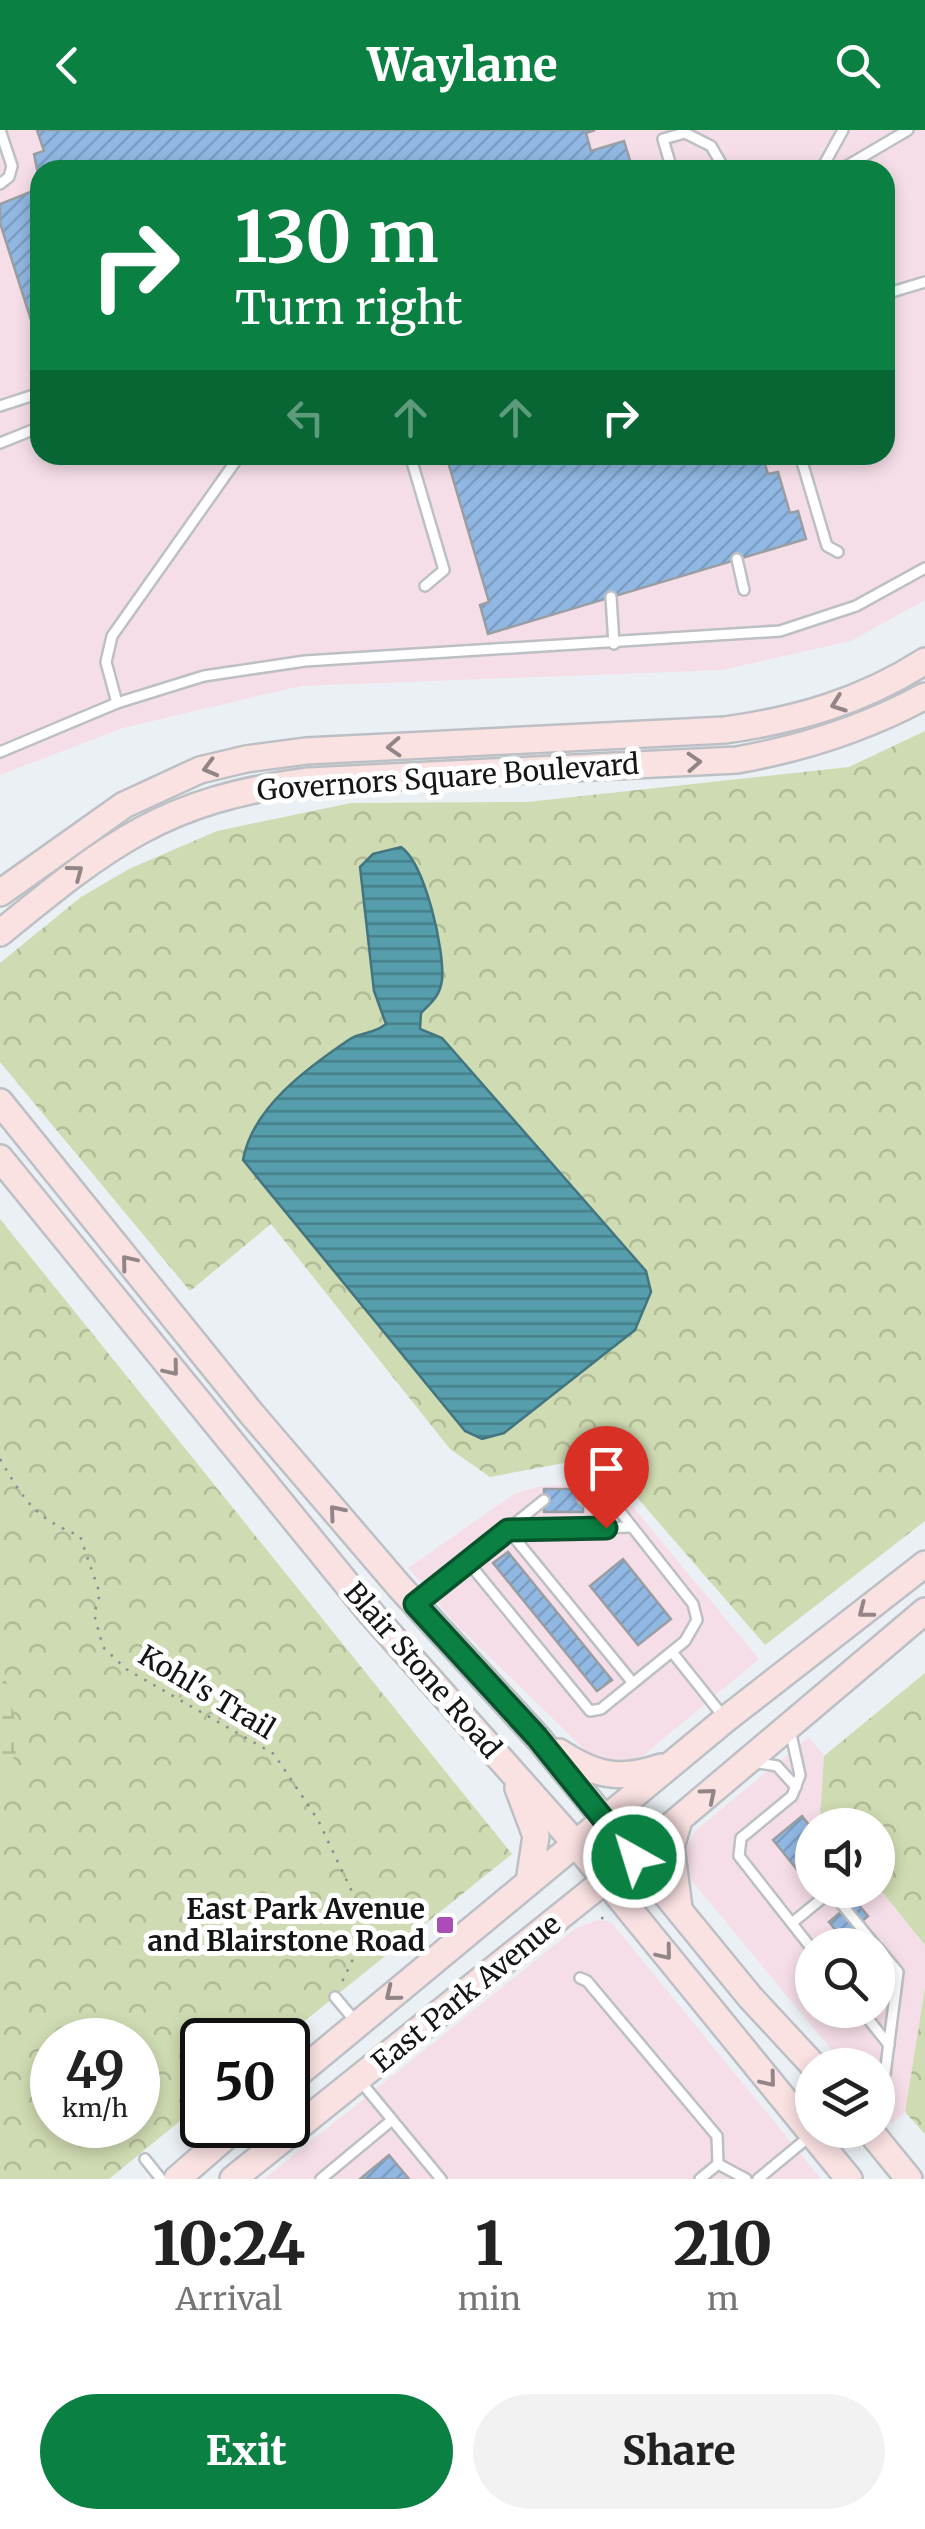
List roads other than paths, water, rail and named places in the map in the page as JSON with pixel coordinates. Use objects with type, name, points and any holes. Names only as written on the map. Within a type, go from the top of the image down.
[{"type":"main road","name":"Governors Square Boulevard","points":[[0,894],[89,826],[160,785],[200,770],[280,755],[725,730],[788,722],[843,704],[925,661]]},
{"type":"main road","name":"Governors Square Boulevard","points":[[0,933],[82,867],[148,824],[188,806],[244,789],[737,760],[796,750],[887,717],[925,696]]},
{"type":"main road","points":[[280,755],[281,784]]},
{"type":"main road","name":"Blair Stone Road","points":[[0,1102],[230,1388],[407,1595],[537,1737],[680,1913],[798,2048]]},
{"type":"main road","name":"Blair Stone Road","points":[[0,1158],[369,1611],[576,1844],[795,2108]]},
{"type":"main road","name":"East Park Avenue","points":[[310,2063],[726,1719],[925,1564]]},
{"type":"main road","points":[[369,1611],[407,1595]]},
{"type":"main road","name":"East Park Avenue","points":[[232,2179],[634,1857],[925,1611]]},
{"type":"main road","points":[[537,1737],[600,1775],[628,1776],[675,1762]]},
{"type":"main road","points":[[508,1766],[536,1836],[529,1882]]},
{"type":"main road","points":[[680,1819],[671,1857],[680,1913]]},
{"type":"main road","points":[[178,2179],[213,2148]]},
{"type":"main road","name":"Blair Stone Road","points":[[827,2148],[850,2179]]},
{"type":"main road","points":[[883,2148],[909,2179]]},
{"type":"lane","points":[[0,130],[12,166],[10,177],[0,184]]},
{"type":"lane","points":[[826,160],[843,130]]},
{"type":"lane","points":[[856,160],[903,131]]},
{"type":"lane","points":[[669,160],[662,139],[686,132],[711,146],[719,160]]},
{"type":"lane","points":[[895,291],[925,282]]},
{"type":"lane","points":[[0,406],[30,396]]},
{"type":"lane","points":[[1,439],[30,430]]},
{"type":"lane","points":[[117,703],[106,662],[112,636],[233,465]]},
{"type":"lane","points":[[413,465],[444,570],[425,586]]},
{"type":"lane","points":[[803,465],[826,546],[838,552]]},
{"type":"lane","points":[[737,559],[744,590]]},
{"type":"lane","points":[[0,752],[117,703],[204,676],[306,661],[780,631],[856,606],[925,568]]},
{"type":"lane","points":[[611,597],[614,644]]},
{"type":"lane","points":[[407,1595],[468,1562],[544,1500]]},
{"type":"lane","points":[[468,1562],[590,1711],[601,1709],[672,1652],[696,1620],[693,1604],[618,1510],[582,1500]]},
{"type":"lane","points":[[508,1530],[632,1527]]},
{"type":"lane","points":[[508,1530],[633,1683]]},
{"type":"lane","points":[[672,1652],[726,1719]]},
{"type":"lane","points":[[790,1727],[800,1775],[796,1787],[792,1796],[738,1845],[739,1856],[795,1928]]},
{"type":"lane","points":[[748,1762],[777,1766],[796,1787]]},
{"type":"lane","points":[[792,1924],[831,1892],[861,1928]]},
{"type":"lane","points":[[895,1968],[898,1972],[895,1996]]},
{"type":"lane","points":[[580,1978],[587,1981],[716,2136],[718,2164]]},
{"type":"lane","points":[[335,1997],[356,2023]]},
{"type":"lane","points":[[875,2028],[889,2045]]},
{"type":"lane","points":[[889,2048],[891,2028]]},
{"type":"lane","points":[[360,2080],[441,2179]]},
{"type":"lane","points":[[321,2179],[392,2120]]},
{"type":"lane","points":[[758,2179],[796,2148]]},
{"type":"lane","points":[[145,2159],[161,2179]]},
{"type":"lane","points":[[700,2179],[718,2164]]},
{"type":"lane","points":[[718,2164],[746,2179]]},
{"type":"water","points":[[401,847],[410,856],[425,888],[437,929],[442,967],[439,990],[421,1013],[420,1029],[442,1038],[646,1271],[651,1292],[635,1330],[504,1433],[482,1439],[465,1431],[243,1160],[257,1123],[284,1091],[350,1039],[386,1024],[374,991],[360,867],[373,854]]},
{"type":"place","name":"East Park Avenue and Blairstone Road","points":[[445,1925]]}]
